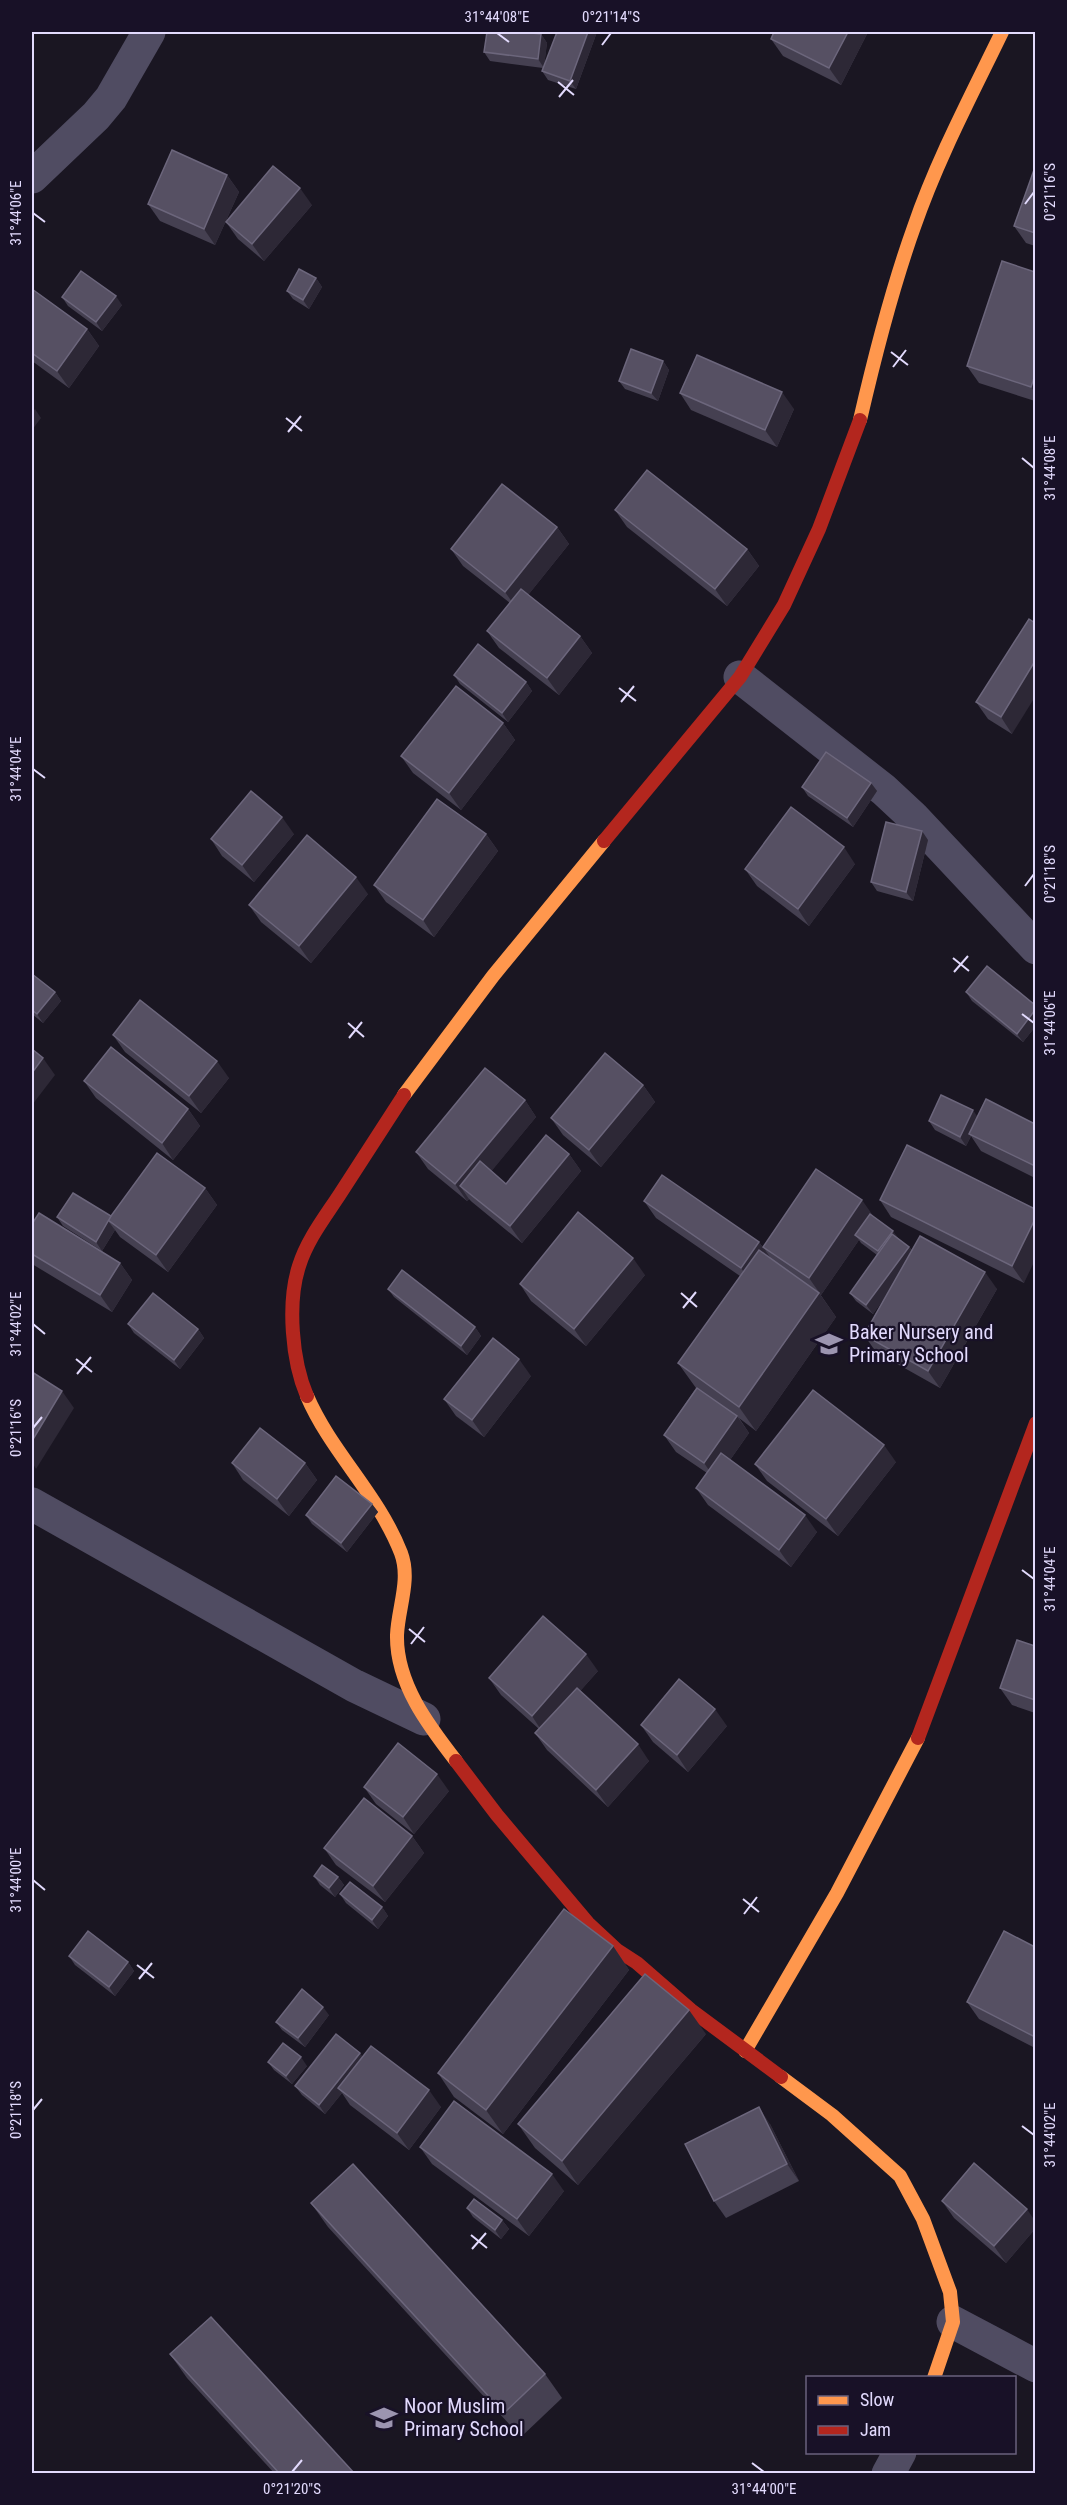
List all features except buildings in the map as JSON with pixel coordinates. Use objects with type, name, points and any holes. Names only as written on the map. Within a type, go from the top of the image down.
[{"type":"street","points":[[32,177],[96,116],[111,98],[149,32]]},
{"type":"street","points":[[935,2376],[946,2347],[952,2322],[950,2292],[923,2219],[900,2176],[832,2115],[691,2010],[637,1963],[617,1950],[588,1923],[497,1815],[424,1719],[402,1671],[398,1653],[397,1634],[405,1575],[402,1556],[389,1526],[359,1477],[322,1426],[300,1379],[292,1315],[294,1287],[299,1265],[314,1234],[388,1118],[500,967],[740,677],[784,605],[819,529],[858,430],[882,326],[914,226],[948,144],[1002,32]]},
{"type":"street","points":[[740,677],[884,790],[913,817],[1035,948]]},
{"type":"street","points":[[746,2051],[837,1893],[914,1749],[961,1628],[1035,1423]]},
{"type":"street","points":[[32,1504],[355,1686],[424,1719]]},
{"type":"street","points":[[952,2322],[1035,2366]]},
{"type":"street","points":[[888,2474],[899,2454]]},
{"type":"traffic: slow","points":[[860,420],[891,299],[923,202],[955,128],[1002,32]]},
{"type":"traffic: slow","points":[[404,1095],[493,976],[604,841]]},
{"type":"traffic: slow","points":[[307,1396],[329,1436],[380,1511],[401,1553],[405,1573],[397,1635],[402,1670],[425,1718],[456,1761]]},
{"type":"traffic: slow","points":[[745,2051],[837,1893],[918,1738]]},
{"type":"traffic: slow","points":[[781,2077],[832,2115],[900,2176],[923,2219],[950,2292],[953,2322],[935,2376]]},
{"type":"traffic: jam","points":[[604,841],[740,677],[784,605],[819,529],[860,420]]},
{"type":"traffic: jam","points":[[307,1396],[298,1366],[293,1332],[293,1297],[299,1266],[317,1229],[404,1095]]},
{"type":"traffic: jam","points":[[918,1738],[1036,1423]]},
{"type":"traffic: jam","points":[[456,1761],[497,1815],[588,1923],[617,1950],[637,1963],[691,2010],[781,2077]]},
{"type":"place","name":"Baker Nursery and Primary School","points":[[829,1344]]},
{"type":"place","name":"Noor Muslim Primary School","points":[[384,2418]]}]
